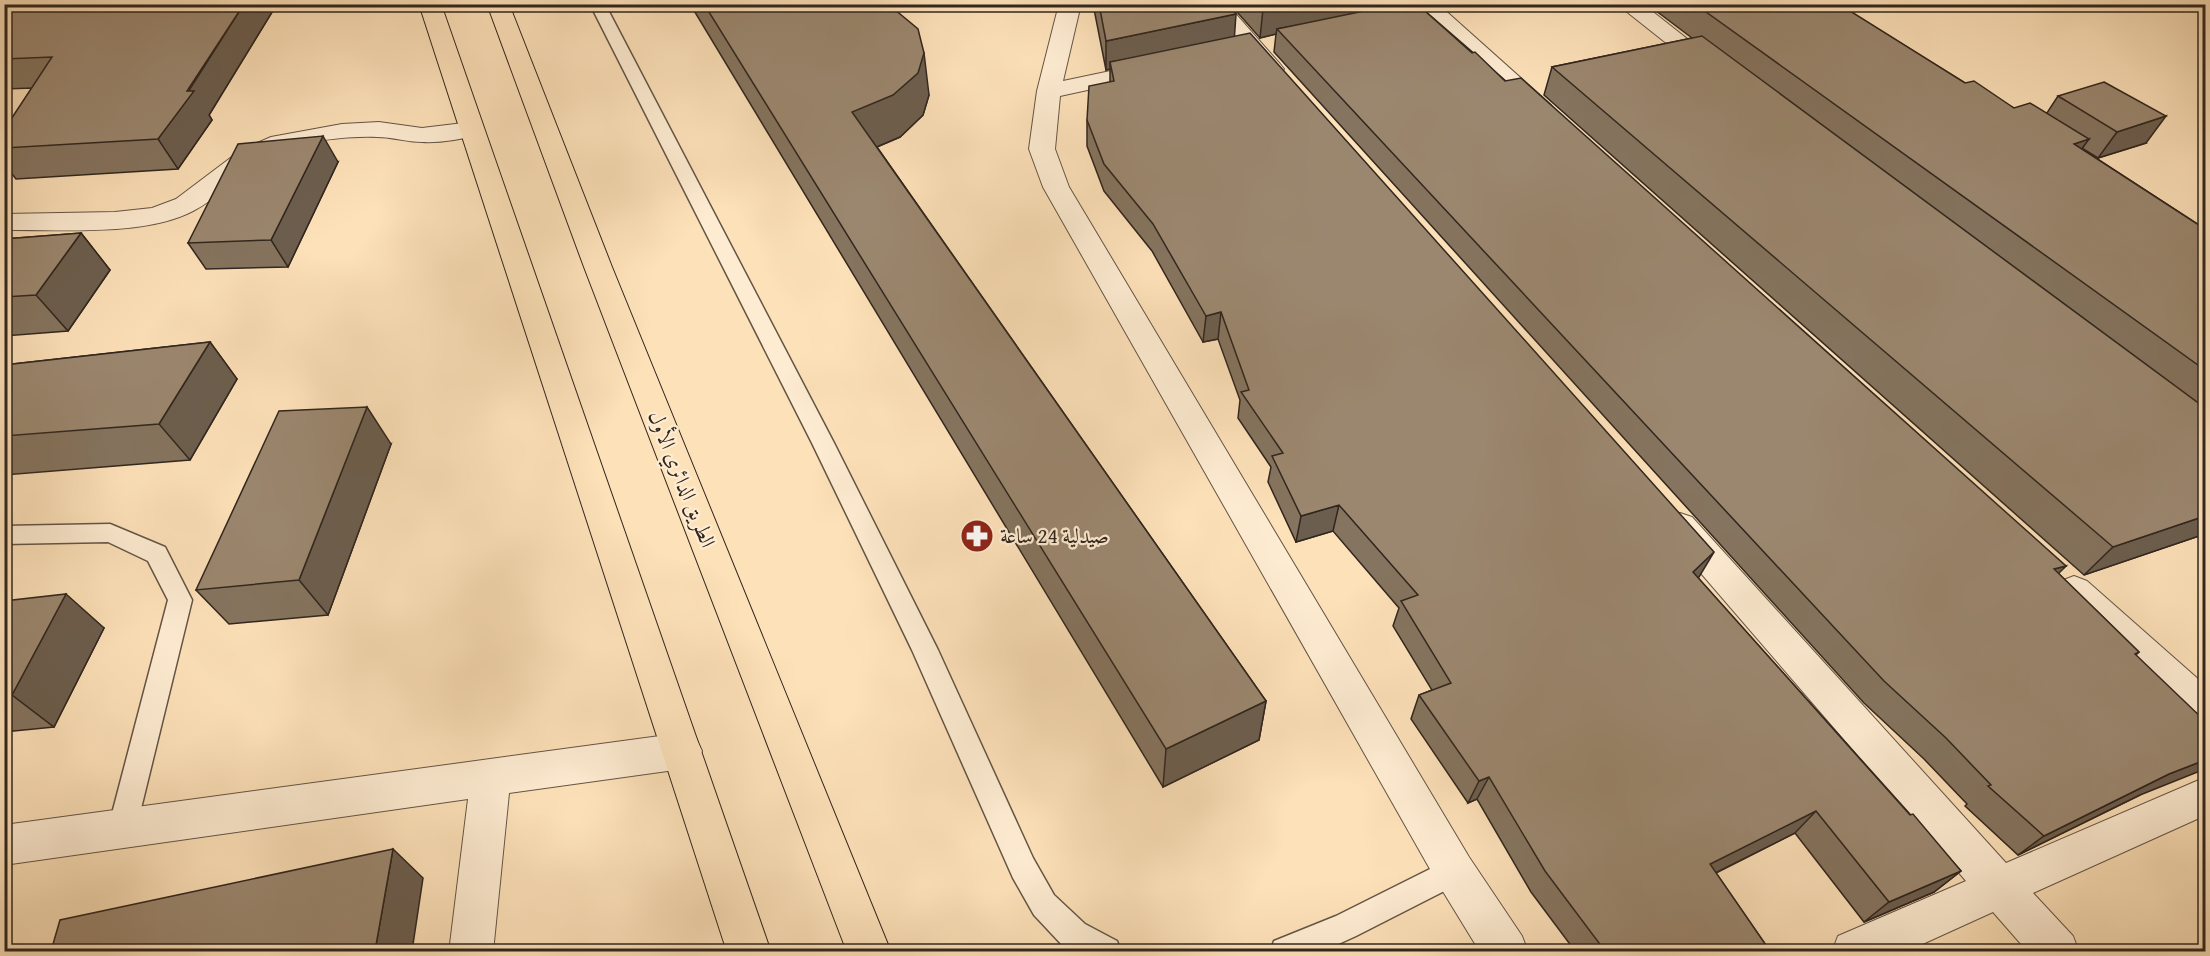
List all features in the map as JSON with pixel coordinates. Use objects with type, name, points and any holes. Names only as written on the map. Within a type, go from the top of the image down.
[{"type":"main road","points":[[430,4],[749,951]]},
{"type":"main road","name":"الطريق الدائري الأول","points":[[498,4],[602,279],[869,951]]},
{"type":"street","points":[[1070,4],[1049,92],[1042,148],[1056,187],[1454,871],[1506,951]]},
{"type":"street","points":[[1215,4],[1293,91]]},
{"type":"street","points":[[1628,4],[1732,83]]},
{"type":"street","points":[[1432,9],[1565,131]]},
{"type":"street","points":[[1049,92],[1174,64]]},
{"type":"street","points":[[4,222],[115,220],[156,216],[185,205],[250,155],[280,142],[342,131],[379,129],[422,135],[472,129]]},
{"type":"street","points":[[1658,502],[2057,951]]},
{"type":"street","points":[[2054,573],[2205,710]]},
{"type":"street","points":[[4,845],[682,751]]},
{"type":"street","points":[[471,951],[491,777]]},
{"type":"street","points":[[1854,951],[2205,795]]},
{"type":"lane","points":[[597,4],[823,443],[925,650],[1023,868],[1044,905],[1074,935],[1106,951]]},
{"type":"lane","points":[[4,535],[110,533],[157,554],[180,600],[122,829]]},
{"type":"lane","points":[[1285,951],[1346,926],[1454,871]]},
{"type":"building","points":[[4,4],[244,4],[187,91],[194,91],[158,139],[4,148],[4,130],[52,57],[4,59]]},
{"type":"building","points":[[704,4],[888,4],[918,29],[924,53],[918,73],[893,95],[852,112],[1266,701],[1166,749]]},
{"type":"building","points":[[1099,4],[1228,4],[1236,14],[1106,41]]},
{"type":"building","points":[[1258,4],[1285,4],[1263,9]]},
{"type":"building","points":[[1398,4],[1417,4],[1472,53],[1475,52],[1505,81],[1521,78],[2066,566],[2054,569],[2139,652],[2135,654],[2205,721],[2205,760],[2169,774],[2044,836],[1988,786],[1991,785],[1946,738],[1884,681],[1277,29]]},
{"type":"building","points":[[1695,4],[1849,4],[1842,6],[1965,83],[1974,81],[2014,108],[2030,103],[2089,139],[2074,144],[2205,229],[2205,370]]},
{"type":"building","points":[[1250,33],[1714,552],[1693,572],[1910,815],[1913,814],[1961,871],[1889,902],[1816,811],[1710,864],[1770,951],[1605,951],[1545,871],[1489,777],[1479,781],[1419,695],[1451,683],[1401,601],[1418,595],[1339,505],[1301,516],[1272,456],[1283,453],[1241,392],[1249,390],[1221,312],[1206,316],[1153,224],[1104,164],[1087,120],[1089,86],[1114,81],[1110,62]]},
{"type":"building","points":[[1702,36],[2205,408],[2205,516],[2113,547],[1552,67]]},
{"type":"building","points":[[2104,82],[2166,116],[2117,132],[2058,96]]},
{"type":"building","points":[[323,136],[271,240],[188,243],[238,144]]},
{"type":"building","points":[[81,233],[36,295],[4,297],[4,239]]},
{"type":"building","points":[[210,342],[159,424],[4,436],[4,365]]},
{"type":"building","points":[[367,407],[299,580],[196,590],[279,411]]},
{"type":"building","points":[[66,594],[12,695],[4,695],[4,601]]},
{"type":"building","points":[[393,849],[375,951],[51,951],[60,920]]},
{"type":"place","name":"صيدلية 24 ساعة","points":[[977,536]]}]
